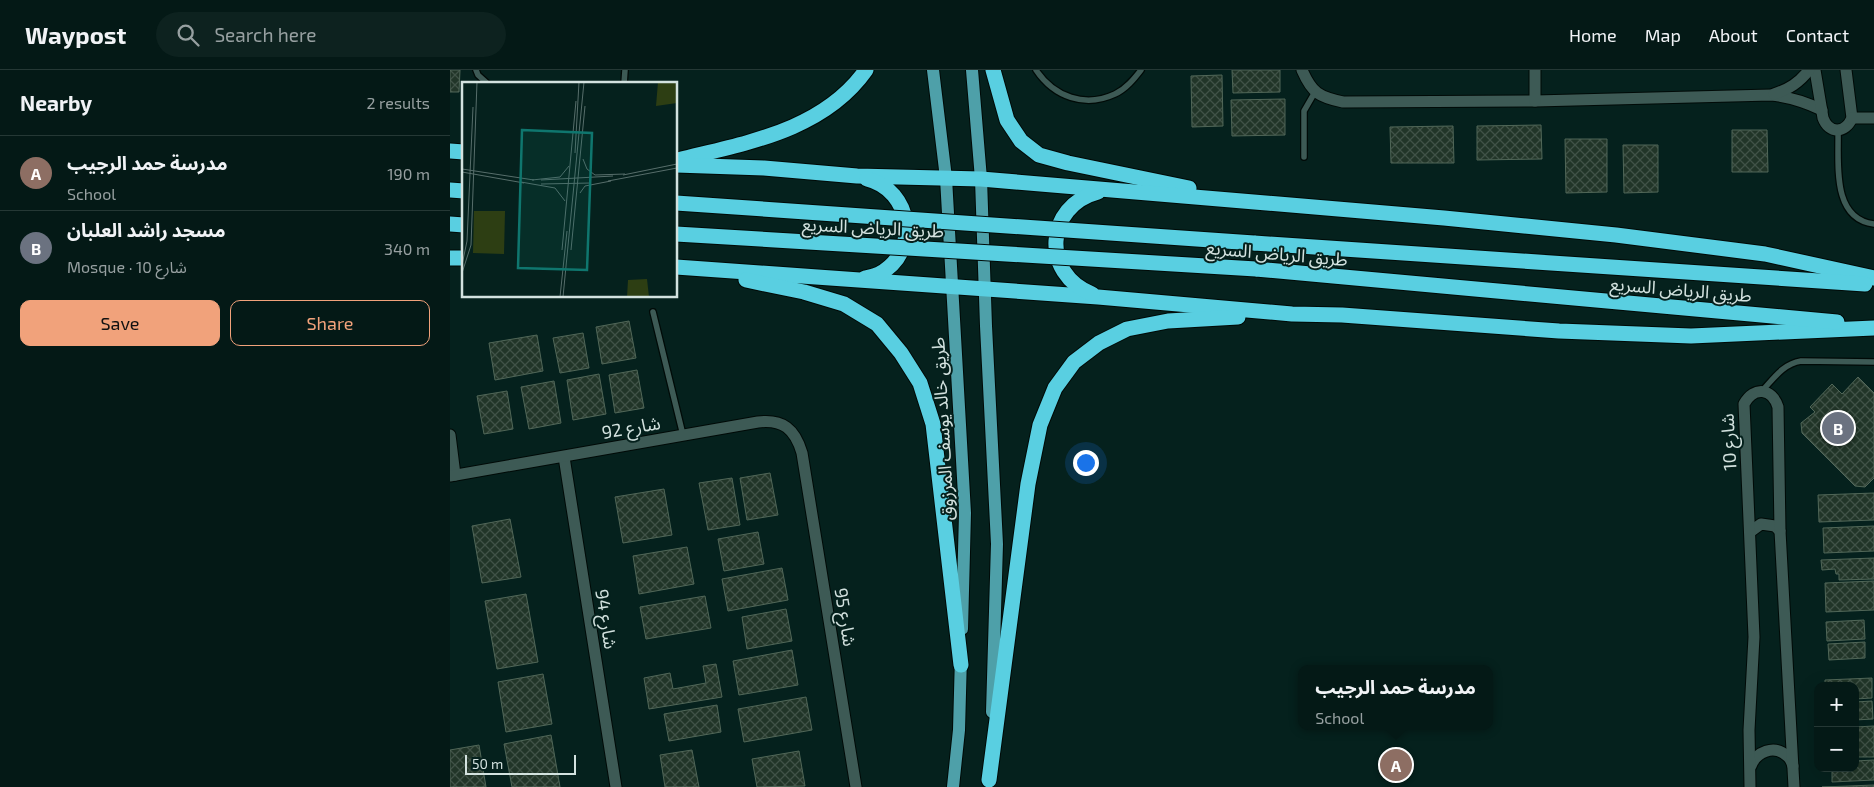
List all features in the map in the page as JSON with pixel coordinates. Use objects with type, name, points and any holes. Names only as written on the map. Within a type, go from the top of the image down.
[{"type":"highway","points":[[678,160],[769,137],[798,125],[828,108],[855,86],[866,70]]},
{"type":"highway","points":[[993,70],[1006,120],[1021,141],[1039,155],[1068,164],[1246,200]]},
{"type":"highway","points":[[678,165],[764,168],[857,176],[981,180],[1246,200],[1616,235],[1765,254],[1874,278]]},
{"type":"highway","points":[[857,176],[878,182],[896,196],[905,216],[906,238],[897,259],[880,274],[858,280]]},
{"type":"highway","points":[[1098,297],[1081,290],[1066,277],[1058,260],[1055,241],[1060,223],[1070,207],[1086,196],[1104,190]]},
{"type":"highway","name":"طريق الرياض السريع","points":[[678,203],[1874,285]]},
{"type":"highway","name":"طريق الرياض السريع","points":[[678,234],[1256,269],[1874,326]]},
{"type":"highway","points":[[681,267],[1098,297],[1292,314],[1342,315],[1558,332],[1691,336],[1874,326]]},
{"type":"highway","points":[[681,267],[804,292],[844,304],[877,324],[901,353],[920,383],[934,424],[961,665]]},
{"type":"highway","points":[[989,784],[1028,484],[1040,425],[1055,388],[1074,362],[1099,343],[1127,329],[1168,321],[1292,314]]},
{"type":"main road","name":"طريق خالد يوسف المرزوق","points":[[934,70],[946,178],[965,513],[959,730],[953,787]]},
{"type":"main road","points":[[972,70],[981,180],[997,544],[989,784]]},
{"type":"street","points":[[1302,70],[1307,82],[1315,92],[1325,98],[1343,102],[1535,101],[1771,95],[1797,99],[1822,110]]},
{"type":"street","points":[[1535,70],[1535,101]]},
{"type":"street","points":[[1771,95],[1789,88],[1801,80],[1809,70]]},
{"type":"street","points":[[1815,70],[1825,124],[1831,129],[1838,130],[1844,129],[1849,125],[1852,118],[1846,70]]},
{"type":"street","points":[[1852,118],[1874,118]]},
{"type":"street","points":[[1762,391],[1775,398],[1778,407],[1780,531],[1794,787]]},
{"type":"street","name":"شارع 10","points":[[1750,781],[1749,730],[1754,638],[1744,404],[1748,397],[1762,391]]},
{"type":"street","name":"شارع 92","points":[[453,475],[769,420],[780,423],[797,438],[802,453]]},
{"type":"street","points":[[450,434],[453,475]]},
{"type":"street","name":"شارع 95","points":[[802,453],[856,787]]},
{"type":"street","name":"شارع 94","points":[[564,457],[616,787]]},
{"type":"street","points":[[1750,532],[1762,524],[1775,526],[1780,531]]},
{"type":"street","points":[[1750,781],[1751,764],[1757,755],[1767,750],[1778,751],[1788,756],[1793,766]]},
{"type":"lane","points":[[476,70],[478,75],[486,82]]},
{"type":"lane","points":[[1036,70],[1051,88],[1074,100],[1095,99],[1115,94],[1130,84],[1141,70]]},
{"type":"lane","points":[[1304,157],[1304,111],[1315,92]]},
{"type":"lane","points":[[1838,130],[1841,194],[1854,217],[1865,223],[1874,224]]},
{"type":"lane","points":[[653,312],[683,435]]},
{"type":"lane","points":[[1762,391],[1783,368],[1794,362],[1874,362]]},
{"type":"building","points":[[450,70],[460,70],[459,92],[450,92]]},
{"type":"building","points":[[1232,70],[1280,70],[1280,92],[1233,93]]},
{"type":"building","points":[[1222,75],[1223,126],[1192,127],[1191,76]]},
{"type":"building","points":[[1285,99],[1285,135],[1232,136],[1231,100]]},
{"type":"building","points":[[1541,125],[1542,159],[1477,160],[1477,126]]},
{"type":"building","points":[[1453,126],[1454,163],[1391,163],[1390,127]]},
{"type":"building","points":[[1732,130],[1767,130],[1768,172],[1732,172]]},
{"type":"building","points":[[1565,139],[1607,139],[1607,192],[1566,193]]},
{"type":"building","points":[[1623,145],[1658,145],[1658,192],[1624,193]]},
{"type":"building","points":[[629,321],[636,358],[602,364],[596,327]]},
{"type":"building","points":[[583,333],[589,368],[560,373],[553,338]]},
{"type":"building","points":[[537,335],[543,371],[495,380],[489,343]]},
{"type":"building","points":[[637,370],[644,408],[615,413],[609,375]]},
{"type":"building","points":[[599,374],[606,414],[573,420],[567,380]]},
{"type":"building","points":[[1858,377],[1874,393],[1874,478],[1865,487],[1855,486],[1802,433],[1801,423],[1815,412],[1810,407],[1832,384],[1842,394]]},
{"type":"building","points":[[554,381],[561,423],[529,429],[521,387]]},
{"type":"building","points":[[507,391],[513,429],[484,434],[477,396]]},
{"type":"building","points":[[770,473],[778,515],[747,520],[740,478]]},
{"type":"building","points":[[732,478],[740,525],[708,530],[699,483]]},
{"type":"building","points":[[664,489],[672,535],[623,543],[615,497]]},
{"type":"building","points":[[1874,493],[1874,520],[1819,522],[1818,495]]},
{"type":"building","points":[[510,519],[521,577],[482,583],[472,526]]},
{"type":"building","points":[[1874,526],[1874,551],[1824,553],[1823,528]]},
{"type":"building","points":[[758,532],[764,564],[724,571],[718,539]]},
{"type":"building","points":[[687,547],[694,584],[639,594],[633,556]]},
{"type":"building","points":[[1874,558],[1874,579],[1839,580],[1839,574],[1836,574],[1835,569],[1822,570],[1821,560]]},
{"type":"building","points":[[782,568],[788,600],[728,611],[722,579]]},
{"type":"building","points":[[1874,581],[1874,610],[1826,612],[1825,583]]},
{"type":"building","points":[[526,594],[538,662],[497,669],[485,601]]},
{"type":"building","points":[[705,596],[711,628],[646,639],[640,607]]},
{"type":"building","points":[[786,609],[792,641],[747,649],[742,617]]},
{"type":"building","points":[[1864,620],[1865,639],[1827,641],[1826,622]]},
{"type":"building","points":[[1865,642],[1865,658],[1829,660],[1828,644]]},
{"type":"building","points":[[792,650],[798,685],[739,695],[733,661]]},
{"type":"building","points":[[716,664],[722,697],[649,709],[644,678],[670,673],[673,689],[706,683],[703,666]]},
{"type":"building","points":[[543,674],[552,724],[506,732],[498,682]]},
{"type":"building","points":[[1872,678],[1872,698],[1859,699],[1859,682],[1825,682],[1825,680]]},
{"type":"building","points":[[806,697],[812,730],[744,742],[738,709]]},
{"type":"building","points":[[1872,701],[1873,719],[1859,720],[1859,702]]},
{"type":"building","points":[[717,705],[721,732],[669,741],[664,714]]},
{"type":"building","points":[[1874,726],[1874,757],[1859,757],[1859,727]]},
{"type":"building","points":[[551,735],[560,787],[512,787],[504,744]]},
{"type":"building","points":[[479,745],[486,787],[450,787],[450,750]]},
{"type":"building","points":[[692,750],[699,787],[665,787],[660,755]]},
{"type":"building","points":[[799,751],[805,786],[757,787],[752,759]]},
{"type":"building","points":[[1874,760],[1874,780],[1832,782],[1832,772],[1859,772],[1859,761]]},
{"type":"building","points":[[1874,785],[1874,787],[1822,787]]},
{"type":"place","name":"مسجد راشد العلبان","points":[[1838,428]]},
{"type":"place","name":"مدرسة حمد الرجيب","points":[[1396,765]]}]
